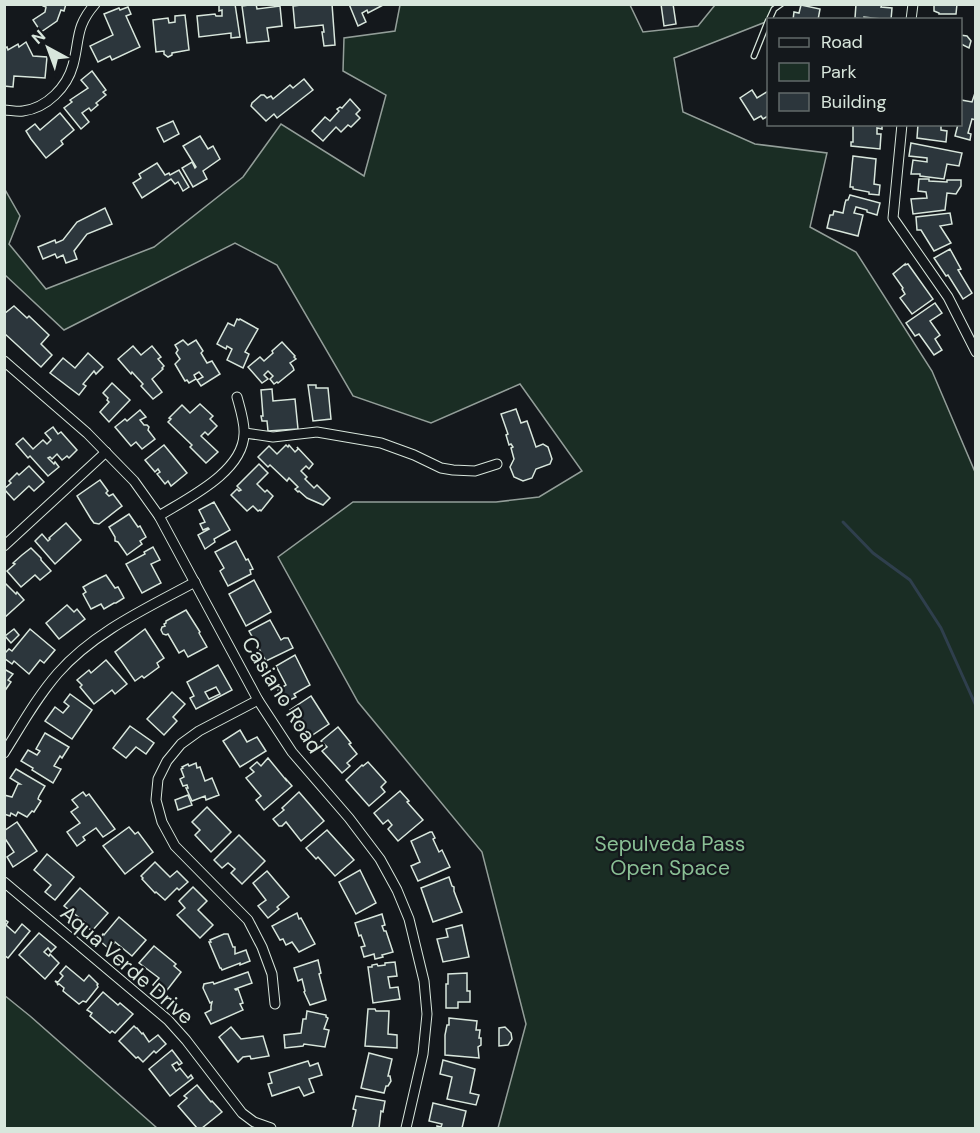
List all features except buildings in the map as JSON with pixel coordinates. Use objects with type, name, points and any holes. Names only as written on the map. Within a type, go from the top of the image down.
[{"type":"street","points":[[4,110],[23,111],[40,106],[55,95],[65,83],[72,67],[79,27],[95,4]]},
{"type":"street","points":[[902,126],[893,218],[948,297],[975,352]]},
{"type":"street","name":"Casiano Road","points":[[4,361],[87,433],[134,481],[159,516],[258,700],[292,752],[349,818],[380,859],[397,890],[409,919],[424,981],[427,1014],[423,1054],[406,1128]]},
{"type":"street","points":[[159,516],[209,485],[229,467],[241,450],[245,433],[237,397]]},
{"type":"street","points":[[245,433],[273,437],[317,432],[381,443],[453,471],[475,471],[497,464]]},
{"type":"street","points":[[4,546],[106,452]]},
{"type":"street","points":[[4,753],[40,696],[66,665],[110,629],[195,582]]},
{"type":"street","points":[[258,700],[199,731],[181,744],[167,761],[158,779],[156,800],[162,822],[175,846],[248,920],[262,947],[272,974],[275,1004]]},
{"type":"street","name":"Aqua Verde Drive","points":[[4,882],[160,1013],[186,1040],[242,1113],[254,1122],[271,1128]]},
{"type":"lane","points":[[770,18],[774,9],[781,4]]},
{"type":"lane","points":[[754,56],[767,25]]},
{"type":"green space","name":"Sepulveda Pass Open Space","points":[[400,5],[630,5],[643,32],[698,26],[715,5],[778,5],[770,18],[767,18],[767,21],[674,58],[683,112],[755,144],[827,153],[810,227],[856,252],[932,371],[975,472],[975,1128],[498,1128],[526,1024],[482,852],[358,702],[278,557],[353,502],[496,502],[539,497],[582,471],[520,384],[431,423],[353,396],[277,265],[235,243],[64,330],[5,275],[4,188],[20,216],[9,244],[46,289],[154,247],[243,177],[281,124],[364,176],[386,95],[343,71],[344,38],[395,31]]},
{"type":"green space","points":[[4,995],[30,1016],[157,1128],[5,1128]]},
{"type":"waterway","points":[[843,522],[873,553],[910,580],[941,628],[976,706]]}]
